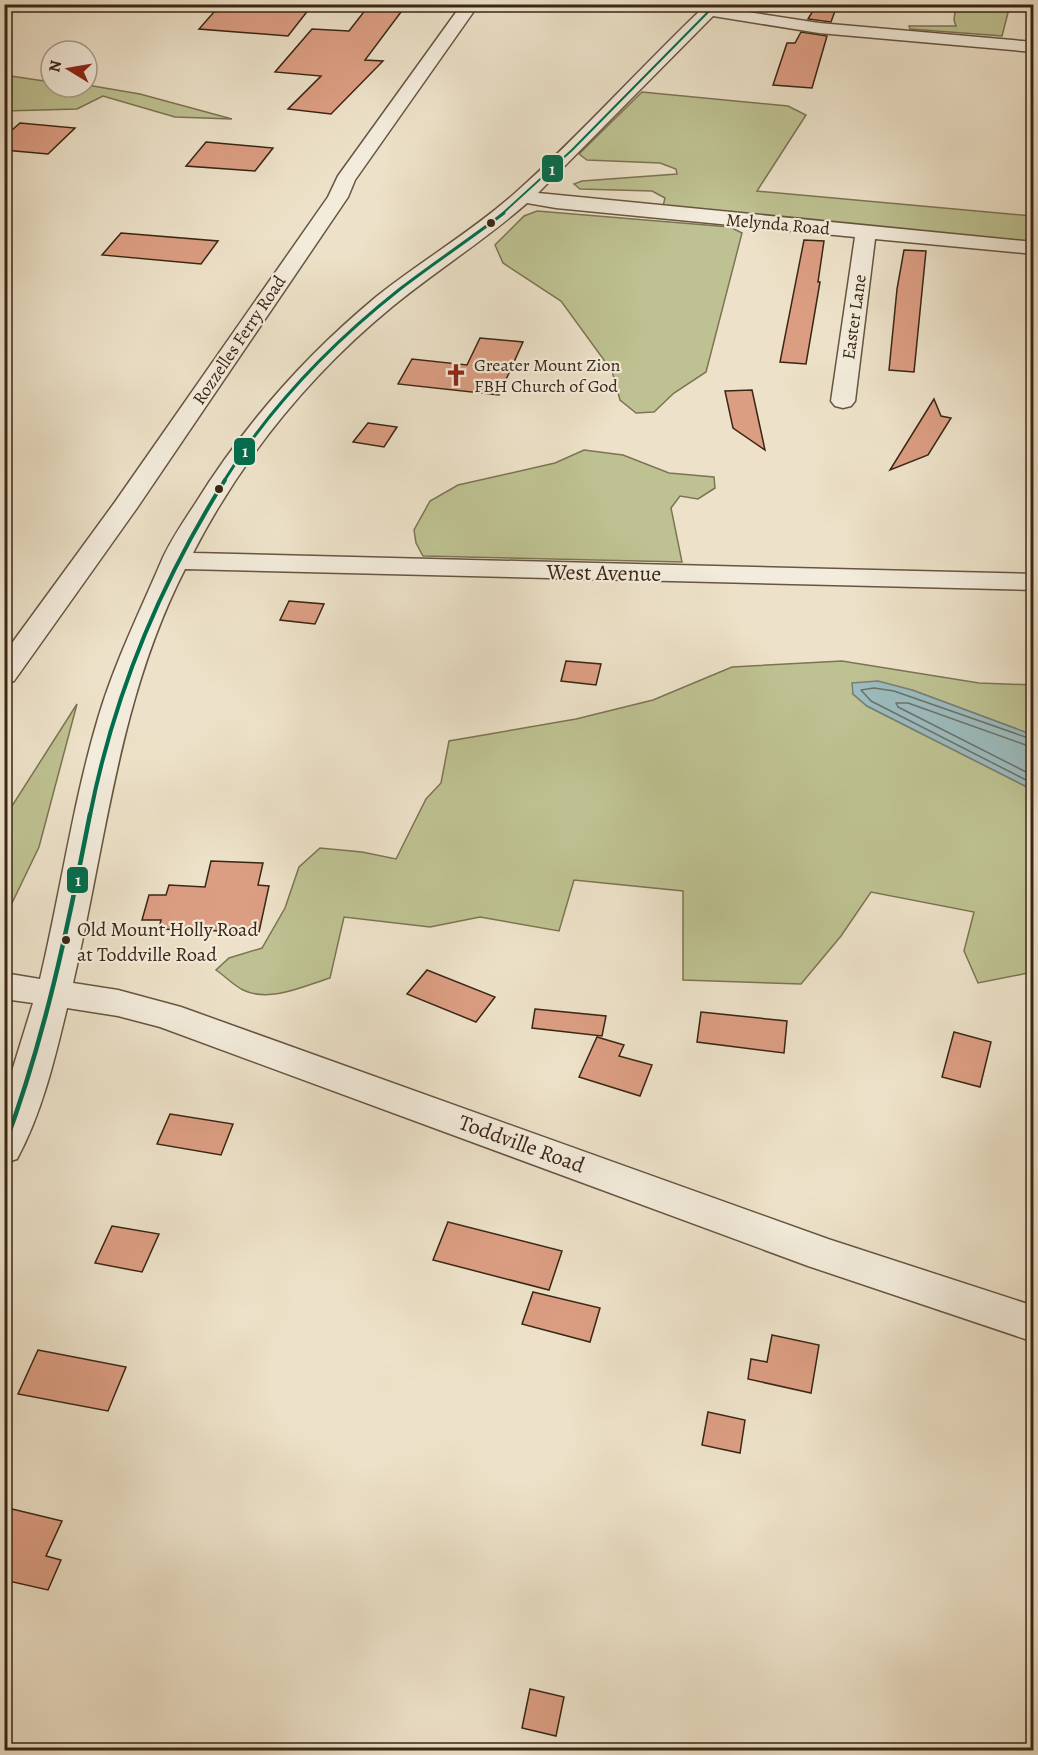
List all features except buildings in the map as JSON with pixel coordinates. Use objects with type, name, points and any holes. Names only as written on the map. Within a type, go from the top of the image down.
[{"type":"street","name":"Rozzelles Ferry Road","points":[[4,675],[130,499],[338,197],[345,180],[471,4]]},
{"type":"street","points":[[4,1148],[33,1066],[53,993],[110,725],[142,635],[174,561],[222,477],[244,445],[319,362],[385,301],[523,196],[674,44],[713,8],[819,28],[1034,47]]},
{"type":"street","name":"Melynda Road","points":[[523,196],[556,202],[1034,248]]},
{"type":"street","name":"Easter Lane","points":[[843,401],[866,232]]},
{"type":"street","name":"West Avenue","points":[[174,561],[1034,582]]},
{"type":"street","name":"Toddville Road","points":[[4,986],[118,1003],[168,1016],[822,1254],[1034,1323]]},
{"type":"green space","points":[[956,5],[1010,5],[1002,36],[910,29],[909,26],[956,26],[954,20]]},
{"type":"green space","points":[[4,75],[39,80],[39,99],[97,99],[77,109],[5,111]]},
{"type":"green space","points":[[99,87],[140,94],[232,119],[175,117],[103,96],[99,98]]},
{"type":"green space","points":[[642,92],[788,106],[806,115],[757,191],[1033,216],[1033,242],[663,206],[665,198],[652,191],[580,189],[574,184],[582,181],[677,174],[676,169],[660,163],[587,160],[579,154]]},
{"type":"green space","points":[[537,211],[730,227],[742,233],[706,372],[674,393],[654,412],[636,413],[620,400],[612,371],[561,301],[503,263],[495,245],[524,216]]},
{"type":"green space","points":[[584,450],[623,455],[669,473],[714,477],[715,488],[698,499],[680,496],[671,508],[682,562],[423,556],[416,543],[414,530],[430,501],[458,485],[555,463]]},
{"type":"green space","points":[[842,661],[979,683],[1033,685],[1033,735],[912,690],[853,694],[867,706],[1033,790],[1033,972],[978,983],[964,951],[974,912],[871,892],[841,936],[801,984],[683,980],[683,891],[574,880],[559,931],[480,917],[430,927],[344,917],[330,978],[287,992],[264,995],[243,990],[216,970],[229,958],[262,948],[285,908],[299,867],[320,848],[362,852],[396,859],[426,799],[441,783],[449,741],[576,719],[653,700],[732,667]]},
{"type":"green space","points":[[77,704],[39,847],[12,903],[5,909],[5,817]]},
{"type":"water","points":[[878,681],[912,690],[1033,735],[1033,790],[867,706],[853,694],[852,683]]},
{"type":"transit line","name":"1","points":[[4,1147],[26,1087],[52,997],[67,935],[94,794],[114,713],[144,631],[169,577],[196,526],[227,476],[261,429],[298,385],[339,343],[400,289],[488,225],[522,197],[572,150],[716,4]]},
{"type":"place","name":"Greater Mount Zion FBH Church of God","points":[[456,375]]},
{"type":"place","name":"Old Mount Holly Road at Toddville Road","points":[[66,940]]}]
